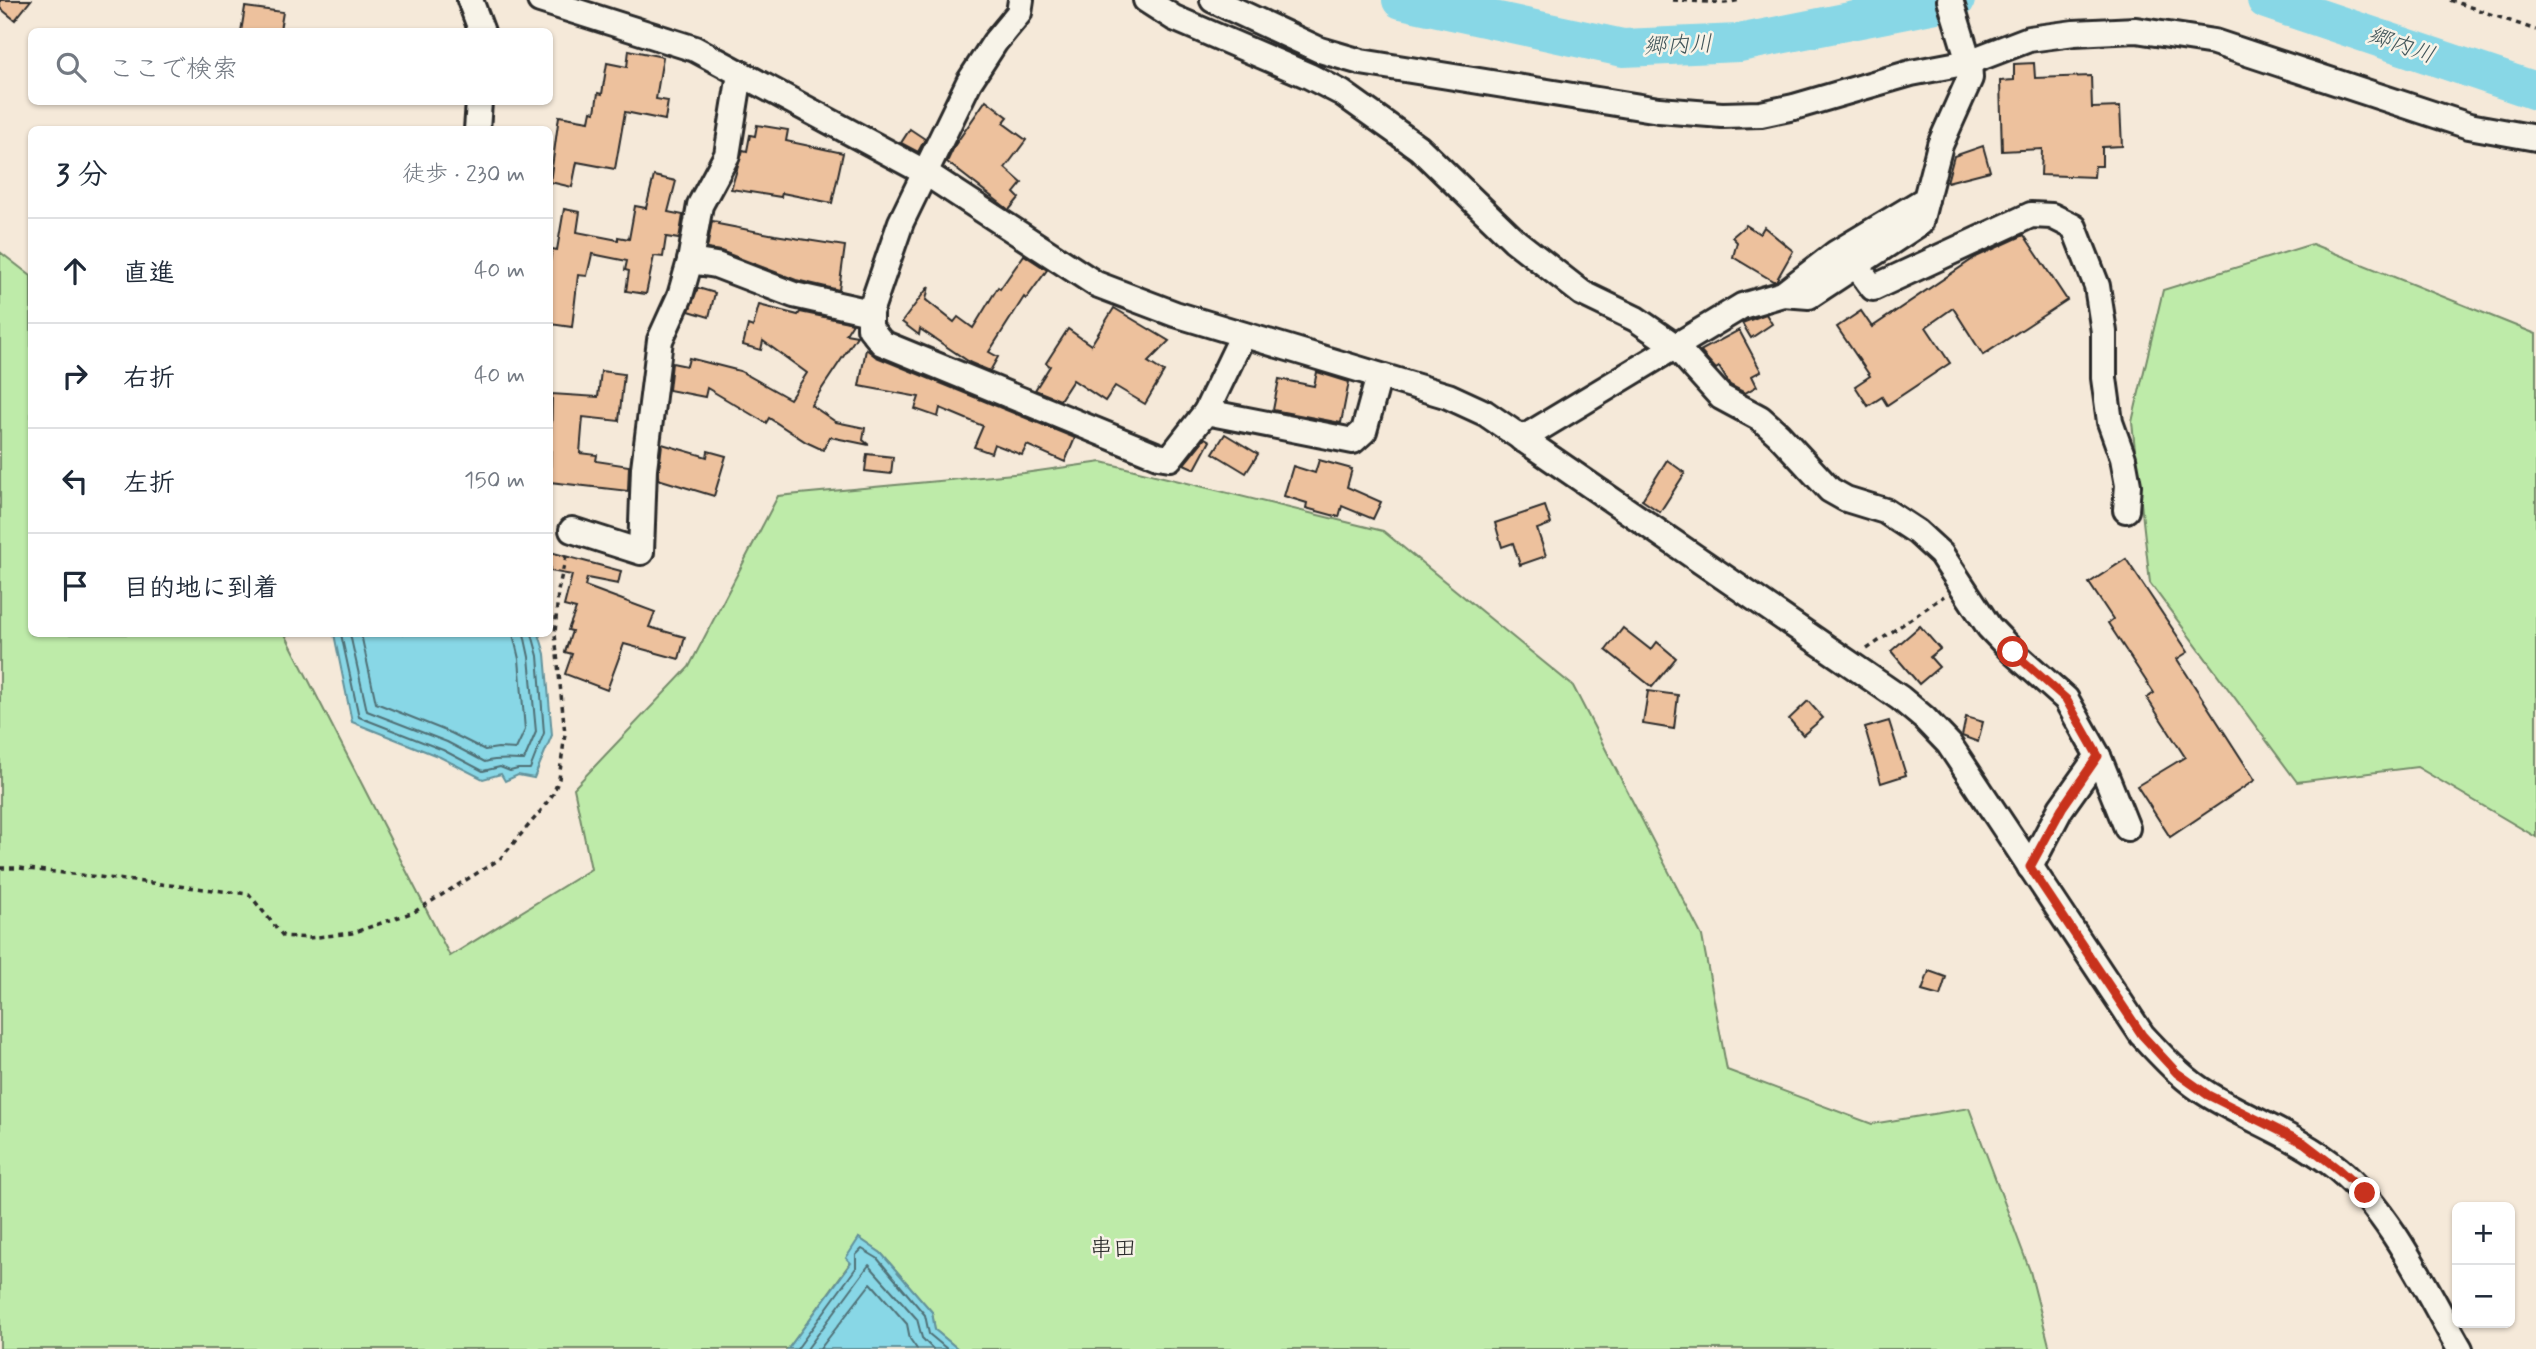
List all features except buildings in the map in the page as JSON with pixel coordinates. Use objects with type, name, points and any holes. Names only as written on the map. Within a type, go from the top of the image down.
[{"type":"street","points":[[470,0],[480,28]]},
{"type":"street","points":[[540,0],[695,49],[926,173],[1096,285],[1133,300],[1243,335],[1447,396],[1485,413],[1900,698],[1949,744],[2142,1035],[2177,1073],[2208,1095],[2304,1143],[2365,1193],[2383,1218],[2460,1349]]},
{"type":"street","points":[[1021,0],[1019,13],[995,42],[969,82],[901,222],[870,312],[870,328],[882,342],[1158,456],[1170,458],[1206,412],[1243,335]]},
{"type":"street","points":[[1146,0],[1174,18],[1342,93],[1419,148],[1514,240],[1582,293],[1636,319],[1675,346],[1721,397],[1760,418],[1830,490],[1846,499],[1885,511],[1917,532],[1941,554],[1989,627],[2066,699],[2098,756],[2127,828]]},
{"type":"street","points":[[1213,0],[1320,50],[1361,62],[1659,110],[1721,116],[1761,114],[1794,107],[2029,39],[2074,33],[2136,30],[2214,43],[2469,126],[2536,138]]},
{"type":"street","points":[[1522,439],[1742,306],[1783,294],[1809,296],[1920,223],[1940,145],[1970,78],[1968,57],[1951,0]]},
{"type":"street","points":[[572,530],[641,552],[643,468],[660,340],[680,296],[690,261],[700,205],[727,155],[740,74]]},
{"type":"street","points":[[477,126],[479,105]]},
{"type":"street","points":[[1783,294],[1836,253],[1926,199]]},
{"type":"street","points":[[1856,265],[1873,288],[2031,215],[2052,216],[2074,227],[2097,286],[2104,332],[2104,378],[2110,422],[2123,458],[2128,485],[2126,510]]},
{"type":"street","points":[[690,261],[716,265],[794,295],[870,312]]},
{"type":"street","points":[[1206,412],[1353,441],[1364,431],[1379,376]]},
{"type":"street","points":[[2030,867],[2062,808],[2098,756]]},
{"type":"path","points":[[1673,0],[1725,3],[1741,0]]},
{"type":"path","points":[[2450,0],[2536,30]]},
{"type":"path","points":[[0,868],[249,894],[283,936],[309,938],[352,933],[414,912],[500,859],[553,794],[559,779],[565,734],[555,634],[558,591],[572,530]]},
{"type":"path","points":[[1848,662],[1940,598],[1963,587]]},
{"type":"green space","points":[[2312,244],[2536,334],[2536,837],[2417,767],[2297,782],[2150,583],[2132,422],[2163,290]]},
{"type":"green space","points":[[0,252],[28,274],[28,637],[287,637],[450,956],[591,869],[574,788],[689,667],[778,496],[1024,473],[1102,462],[1383,531],[1573,686],[1702,936],[1727,1070],[1872,1124],[1969,1108],[2030,1271],[2050,1349],[958,1349],[935,1330],[932,1312],[881,1253],[859,1238],[851,1262],[788,1349],[0,1349]]},
{"type":"water","points":[[335,637],[540,637],[545,654],[552,735],[534,778],[518,775],[505,781],[501,774],[483,779],[440,757],[352,722]]},
{"type":"water","points":[[859,1238],[881,1253],[932,1312],[935,1330],[958,1349],[788,1349],[851,1263],[846,1258]]},
{"type":"waterway","name":"郷内川","points":[[1401,0],[1623,48],[1739,43],[1956,0]]},
{"type":"waterway","name":"郷内川","points":[[2266,0],[2536,91]]},
{"type":"district","name":"串田","points":[[1113,1249]]},
{"type":"route","points":[[2013,652],[2066,699],[2098,756],[2062,808],[2030,867],[2142,1035],[2177,1073],[2208,1095],[2304,1143],[2365,1193]]}]
